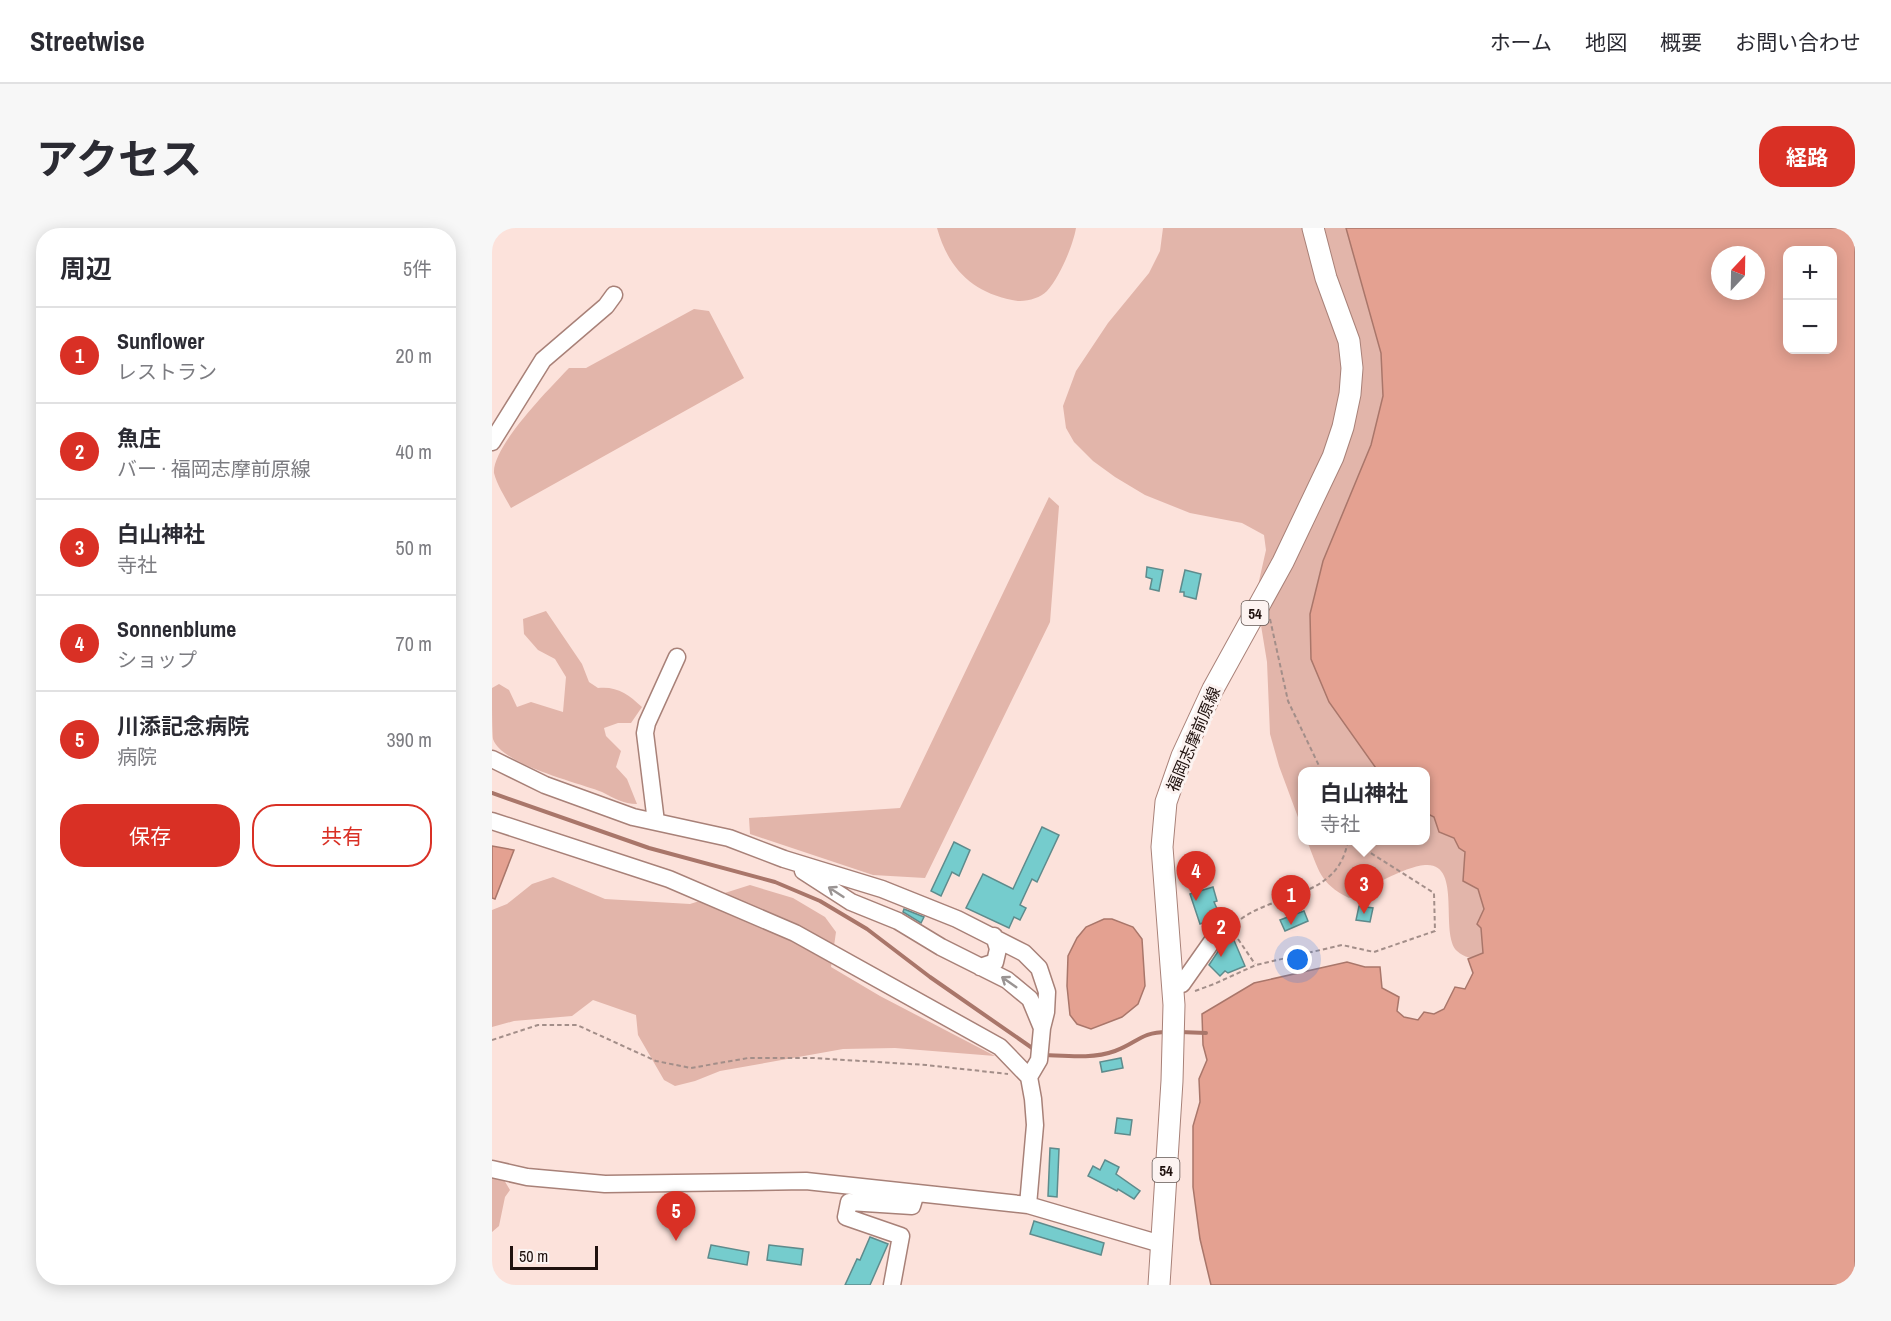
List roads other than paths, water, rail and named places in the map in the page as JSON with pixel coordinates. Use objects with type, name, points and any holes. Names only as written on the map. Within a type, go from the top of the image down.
[{"type":"main road","name":"福岡志摩前原線","points":[[1158,1285],[1177,991],[1164,893],[1162,848],[1166,802],[1182,756],[1213,689],[1283,562],[1333,457],[1343,427],[1350,394],[1352,368],[1349,341],[1326,278],[1313,228]]},
{"type":"street","points":[[492,442],[543,360],[606,306],[614,295]]},
{"type":"street","points":[[656,822],[645,733],[647,723],[677,657]]},
{"type":"street","points":[[492,759],[545,785],[588,802],[656,822],[729,838],[784,859],[882,889],[957,919],[1024,953],[1039,968],[1047,992],[1047,1012],[1041,1033],[1039,1060],[1029,1077]]},
{"type":"street","points":[[492,821],[669,879],[795,933],[1000,1047],[1029,1077],[1033,1099],[1035,1125],[1028,1205]]},
{"type":"street","points":[[784,859],[863,908],[898,921],[941,947],[1007,980],[1030,999],[1041,1033]]},
{"type":"street","points":[[861,883],[860,900],[863,908]]},
{"type":"street","points":[[1177,991],[1213,940],[1231,926]]},
{"type":"street","points":[[980,967],[995,962],[998,949],[994,936]]},
{"type":"street","points":[[492,1169],[527,1177],[605,1185],[806,1181],[1028,1205],[1161,1244]]},
{"type":"street","points":[[892,1285],[901,1236],[846,1217],[849,1202],[912,1206],[916,1193]]},
{"type":"waterway","points":[[492,793],[649,848],[775,882],[820,901],[867,929],[930,977],[1035,1050]]},
{"type":"waterway","points":[[1045,1055],[1107,1054],[1145,1036],[1167,1032]]},
{"type":"waterway","points":[[1180,1032],[1206,1033]]},
{"type":"place","name":"Sonnenblume","points":[[1196,901]]},
{"type":"place","name":"白山神社","points":[[1364,914]]},
{"type":"place","name":"Sunflower","points":[[1291,925]]},
{"type":"place","name":"魚庄","points":[[1221,957]]},
{"type":"place","name":"川添記念病院","points":[[676,1241]]}]
